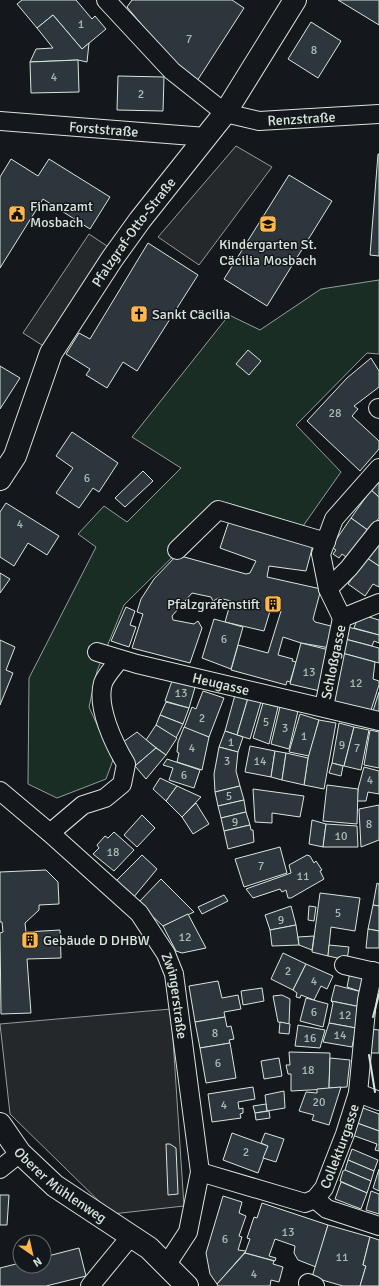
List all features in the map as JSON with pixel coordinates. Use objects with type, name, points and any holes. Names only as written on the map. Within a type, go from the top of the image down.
[{"type":"street","points":[[106,0],[172,71],[225,113]]},
{"type":"street","name":"Pfalzgraf-Otto-Straße","points":[[0,479],[15,456],[51,353],[132,231],[225,113],[295,0]]},
{"type":"street","name":"Renzstraße","points":[[225,113],[259,120],[379,114]]},
{"type":"street","name":"Forststraße","points":[[0,121],[206,137]]},
{"type":"street","name":"Schloßgasse","points":[[379,468],[334,519],[321,554],[328,589],[342,618],[324,707],[379,721]]},
{"type":"street","points":[[177,550],[218,510],[326,542]]},
{"type":"street","points":[[328,589],[349,568],[379,530]]},
{"type":"street","points":[[342,618],[379,603]]},
{"type":"street","name":"Heugasse","points":[[96,652],[119,660],[324,707]]},
{"type":"street","points":[[50,832],[83,805],[105,798],[122,784],[126,764],[115,745],[101,702],[103,682],[119,660]]},
{"type":"street","name":"Zwingerstraße","points":[[0,791],[50,832],[139,913],[166,954],[174,974],[200,1172],[188,1232],[167,1264]]},
{"type":"street","name":"Collekturgasse","points":[[200,1172],[305,1204],[321,1204],[324,1188],[345,1134],[358,1093],[367,1000],[376,972],[344,965]]},
{"type":"street","points":[[358,1093],[379,1101]]},
{"type":"street","name":"Oberer Mühlenweg","points":[[0,1124],[20,1153],[56,1186],[149,1248],[167,1264],[187,1286]]},
{"type":"street","points":[[0,1169],[20,1153]]},
{"type":"street","points":[[321,1204],[379,1226]]},
{"type":"street","points":[[90,1286],[131,1236]]},
{"type":"green space","points":[[379,280],[379,354],[367,353],[296,425],[341,472],[303,526],[227,503],[124,605],[97,671],[89,707],[113,760],[106,779],[57,798],[28,784],[29,678],[96,547],[78,534],[104,506],[127,522],[181,468],[132,437],[229,315],[260,330],[321,289]]},
{"type":"shaded area","points":[[236,146],[272,167],[199,265],[158,237]]},
{"type":"shaded area","points":[[89,234],[110,248],[45,347],[23,333]]},
{"type":"shaded area","points":[[171,1009],[184,1206],[112,1214],[10,1114],[0,1024]]},
{"type":"building","points":[[22,0],[76,0],[92,19],[95,16],[106,29],[82,49],[53,15],[37,28],[17,4]]},
{"type":"building","points":[[132,0],[232,0],[244,8],[197,81],[180,71],[127,7]]},
{"type":"building","points":[[338,0],[379,0],[379,25]]},
{"type":"building","points":[[53,15],[82,49],[89,43],[87,62],[78,60],[30,62],[36,49],[53,48],[37,28]]},
{"type":"building","points":[[311,22],[341,41],[318,78],[288,59]]},
{"type":"building","points":[[78,60],[79,92],[31,93],[30,62]]},
{"type":"building","points":[[118,76],[164,77],[163,111],[117,110]]},
{"type":"building","points":[[379,154],[379,256],[370,255]]},
{"type":"building","name":"Finanzamt Mosbach","points":[[11,159],[38,176],[49,159],[110,197],[90,229],[43,199],[0,268],[0,177]]},
{"type":"building","points":[[289,175],[332,201],[267,306],[224,279]]},
{"type":"building","name":"Sankt Cäcilia","points":[[148,243],[198,275],[137,371],[123,362],[107,388],[86,375],[90,369],[66,354],[79,333],[90,339]]},
{"type":"building","points":[[248,350],[261,361],[249,375],[236,364]]},
{"type":"building","points":[[371,358],[379,371],[379,387],[354,406],[358,409],[352,416],[379,441],[379,449],[360,471],[307,421],[347,378]]},
{"type":"building","points":[[0,366],[20,378],[0,409]]},
{"type":"building","points":[[72,432],[118,463],[99,492],[93,488],[79,508],[56,493],[73,468],[56,456]]},
{"type":"building","points":[[143,471],[153,481],[125,507],[115,498]]},
{"type":"building","points":[[379,480],[379,497],[371,490]]},
{"type":"building","points":[[371,490],[379,497],[379,518],[369,531],[351,518]]},
{"type":"building","points":[[6,503],[59,536],[47,555],[28,543],[14,566],[0,557],[0,512]]},
{"type":"building","points":[[351,518],[369,531],[349,559],[342,554],[339,558],[333,554],[336,550],[331,547]]},
{"type":"building","name":"Pfalzgrafenstift","points":[[229,521],[313,545],[306,571],[269,566],[267,577],[321,589],[313,619],[315,622],[335,627],[330,648],[301,643],[283,637],[278,655],[293,659],[292,661],[296,662],[290,682],[287,681],[286,685],[231,670],[238,645],[268,653],[281,611],[271,608],[264,631],[225,622],[231,601],[219,598],[213,601],[211,597],[192,593],[172,616],[173,620],[194,624],[198,621],[202,628],[190,663],[132,648],[143,614],[137,612],[141,599],[154,579],[177,555],[246,574],[250,573],[256,561],[220,548]]},
{"type":"building","points":[[379,542],[379,566],[367,558]]},
{"type":"building","points":[[367,558],[379,566],[379,587],[373,584],[365,596],[348,584]]},
{"type":"building","points":[[0,573],[10,579],[0,593]]},
{"type":"building","points":[[126,607],[135,611],[130,625],[136,627],[129,647],[111,641]]},
{"type":"building","points":[[359,614],[379,620],[379,635],[354,628]]},
{"type":"building","points":[[214,619],[243,627],[231,669],[202,658]]},
{"type":"building","points":[[348,627],[379,635],[379,643],[374,641],[372,646],[345,639]]},
{"type":"building","points":[[345,639],[379,648],[379,663],[342,653]]},
{"type":"building","points":[[0,640],[15,647],[6,670],[13,673],[0,705]]},
{"type":"building","points":[[301,643],[329,650],[320,691],[290,684]]},
{"type":"building","points":[[342,653],[375,662],[373,679],[379,681],[379,685],[371,710],[328,700]]},
{"type":"building","points":[[173,678],[196,684],[189,708],[165,701]]},
{"type":"building","points":[[203,691],[224,698],[209,737],[184,728],[192,707],[196,709]]},
{"type":"building","points":[[379,692],[379,713],[373,711]]},
{"type":"building","points":[[235,695],[248,698],[237,735],[225,731]]},
{"type":"building","points":[[248,698],[261,702],[250,739],[237,735]]},
{"type":"building","points":[[166,702],[189,708],[183,724],[160,715]]},
{"type":"building","points":[[263,703],[278,707],[269,744],[253,738]]},
{"type":"building","points":[[280,707],[298,711],[289,749],[271,744]]},
{"type":"building","points":[[300,714],[319,720],[309,756],[289,752]]},
{"type":"building","points":[[160,715],[183,724],[176,738],[156,725]]},
{"type":"building","points":[[319,720],[336,723],[324,789],[304,785],[308,758]]},
{"type":"building","points":[[339,723],[354,727],[344,766],[332,763]]},
{"type":"building","points":[[156,725],[177,738],[166,755],[146,740]]},
{"type":"building","points":[[184,727],[209,737],[202,770],[177,762],[179,753],[177,752],[178,742]]},
{"type":"building","points":[[354,727],[369,730],[361,770],[344,766]]},
{"type":"building","points":[[370,730],[379,732],[379,768],[364,765]]},
{"type":"building","points":[[225,731],[243,737],[238,752],[219,747]]},
{"type":"building","points":[[137,732],[156,748],[135,766],[119,745]]},
{"type":"building","points":[[250,746],[275,751],[271,777],[245,772]]},
{"type":"building","points":[[219,747],[238,752],[236,771],[240,786],[215,792],[214,774]]},
{"type":"building","points":[[156,748],[166,755],[146,779],[135,766]]},
{"type":"building","points":[[275,751],[286,753],[282,780],[271,777]]},
{"type":"building","points":[[286,753],[308,758],[304,785],[282,780]]},
{"type":"building","points":[[167,759],[200,770],[194,788],[169,780],[173,768],[163,765]]},
{"type":"building","points":[[332,763],[343,766],[341,776],[329,773]]},
{"type":"building","points":[[364,767],[379,771],[379,794],[368,792],[366,801],[357,801],[358,789]]},
{"type":"building","points":[[160,778],[177,786],[166,801],[153,789]]},
{"type":"building","points":[[327,785],[358,789],[357,824],[323,821]]},
{"type":"building","points":[[177,786],[201,797],[182,817],[166,801]]},
{"type":"building","points":[[240,786],[244,800],[218,806],[215,792]]},
{"type":"building","points":[[253,789],[304,796],[300,817],[272,813],[272,823],[255,822]]},
{"type":"building","points":[[244,800],[246,812],[221,818],[218,806]]},
{"type":"building","points":[[196,803],[209,824],[193,834],[182,817]]},
{"type":"building","points":[[379,805],[379,840],[361,847],[359,809]]},
{"type":"building","points":[[246,812],[250,825],[224,831],[221,818]]},
{"type":"building","points":[[142,815],[155,828],[137,847],[124,835]]},
{"type":"building","points":[[312,820],[326,824],[323,847],[309,844]]},
{"type":"building","points":[[326,824],[357,826],[358,847],[323,847]]},
{"type":"building","points":[[250,825],[251,830],[253,830],[254,842],[228,849],[224,831]]},
{"type":"building","points":[[114,832],[134,850],[114,871],[93,854],[99,848],[97,845],[105,836],[108,838]]},
{"type":"building","points":[[280,847],[287,873],[244,887],[235,859]]},
{"type":"building","points":[[142,855],[157,869],[133,898],[115,882]]},
{"type":"building","points":[[307,855],[310,856],[314,863],[316,861],[322,870],[320,871],[324,879],[291,898],[288,898],[286,890],[282,892],[280,889],[253,898],[246,889],[291,873],[289,865]]},
{"type":"building","name":"Gebäude D DHBW","points":[[46,870],[58,882],[59,904],[39,905],[39,910],[25,923],[26,932],[60,930],[61,958],[27,959],[31,1013],[1,1014],[0,933],[3,932],[2,922],[0,922],[0,872]]},
{"type":"building","points":[[161,879],[194,912],[163,926],[138,903]]},
{"type":"building","points":[[377,883],[379,884],[379,906],[373,905]]},
{"type":"building","points":[[320,893],[360,898],[355,931],[331,927],[328,956],[312,952]]},
{"type":"building","points":[[224,895],[228,901],[202,914],[198,907]]},
{"type":"building","points":[[373,905],[379,906],[379,931],[368,929]]},
{"type":"building","points":[[291,906],[296,925],[270,930],[265,915]]},
{"type":"building","points":[[309,906],[316,907],[314,921],[308,920]]},
{"type":"building","points":[[188,914],[206,948],[182,953],[176,951],[163,926]]},
{"type":"building","points":[[296,925],[299,945],[272,946],[270,930]]},
{"type":"building","points":[[368,929],[379,931],[379,948],[366,948]]},
{"type":"building","points":[[314,936],[312,950],[299,945],[298,937]]},
{"type":"building","points":[[329,945],[349,947],[347,960],[328,956]]},
{"type":"building","points":[[283,953],[306,964],[293,990],[271,979]]},
{"type":"building","points":[[306,964],[333,976],[327,989],[321,986],[314,1000],[301,995],[300,998],[296,997],[297,993],[293,990]]},
{"type":"building","points":[[350,972],[365,976],[362,992],[347,987]]},
{"type":"building","points":[[218,981],[222,998],[238,995],[241,1009],[224,1012],[225,1017],[195,1022],[189,986]]},
{"type":"building","points":[[335,985],[362,992],[361,1007],[331,1001]]},
{"type":"building","points":[[262,988],[264,1001],[243,1005],[241,991]]},
{"type":"building","points":[[282,995],[290,999],[289,1024],[278,1022],[273,996]]},
{"type":"building","points":[[306,998],[328,1004],[323,1027],[300,1021]]},
{"type":"building","points":[[331,1001],[361,1007],[356,1028],[329,1023],[333,1003]]},
{"type":"building","points":[[225,1017],[227,1027],[231,1026],[234,1039],[229,1040],[230,1043],[200,1048],[195,1022]]},
{"type":"building","points":[[280,1022],[290,1024],[289,1034],[279,1033]]},
{"type":"building","points":[[329,1023],[356,1028],[352,1047],[323,1042]]},
{"type":"building","points":[[298,1025],[325,1030],[320,1048],[295,1046]]},
{"type":"building","points":[[370,1029],[379,1030],[379,1053],[368,1053]]},
{"type":"building","points":[[230,1043],[236,1078],[206,1083],[200,1048]]},
{"type":"building","points":[[289,1052],[330,1053],[329,1089],[291,1091],[291,1074],[288,1074],[286,1065],[290,1065]]},
{"type":"building","points":[[279,1058],[282,1076],[264,1079],[261,1061]]},
{"type":"building","points":[[330,1058],[350,1060],[347,1087],[329,1088]]},
{"type":"building","points":[[253,1087],[255,1099],[238,1102],[239,1109],[243,1108],[243,1113],[240,1114],[241,1118],[212,1122],[208,1094]]},
{"type":"building","points":[[341,1087],[329,1125],[312,1120],[314,1115],[299,1111],[306,1092],[317,1093],[317,1089]]},
{"type":"building","points":[[284,1091],[285,1108],[267,1111],[265,1095]]},
{"type":"building","points":[[266,1104],[267,1111],[255,1113],[253,1106]]},
{"type":"building","points":[[363,1108],[379,1114],[379,1131],[357,1123]]},
{"type":"building","points":[[269,1111],[270,1118],[256,1120],[255,1113]]},
{"type":"building","points":[[357,1123],[379,1131],[379,1151],[375,1150],[377,1144],[352,1135]]},
{"type":"building","points":[[232,1133],[268,1146],[258,1173],[223,1160]]},
{"type":"building","points":[[265,1133],[284,1139],[276,1162],[263,1158],[268,1146],[261,1143]]},
{"type":"building","points":[[166,1144],[170,1144],[176,1148],[178,1194],[168,1195]]},
{"type":"building","points":[[352,1149],[378,1160],[374,1171],[348,1160]]},
{"type":"building","points":[[348,1160],[374,1171],[371,1181],[345,1170]]},
{"type":"building","points":[[379,1169],[379,1191],[373,1188]]},
{"type":"building","points":[[345,1170],[371,1181],[367,1193],[340,1181],[343,1171]]},
{"type":"building","points":[[341,1182],[367,1193],[361,1209],[335,1199]]},
{"type":"building","points":[[371,1191],[379,1194],[379,1214],[366,1210]]},
{"type":"building","points":[[0,1195],[9,1195],[7,1225],[0,1225]]},
{"type":"building","points":[[223,1196],[242,1202],[239,1213],[246,1216],[239,1236],[242,1237],[238,1250],[246,1251],[217,1284],[210,1274],[206,1253]]},
{"type":"building","points":[[262,1203],[328,1225],[316,1267],[298,1260],[294,1253],[295,1246],[275,1239],[269,1256],[276,1258],[275,1261],[245,1253],[250,1239],[247,1238],[254,1217],[257,1218]]},
{"type":"building","points":[[328,1225],[370,1237],[363,1265],[366,1266],[360,1286],[343,1286],[312,1277]]},
{"type":"building","points":[[370,1237],[379,1240],[379,1286],[360,1286],[366,1266],[363,1265]]},
{"type":"building","points":[[79,1248],[86,1276],[46,1286],[0,1286],[0,1268],[12,1265],[12,1274],[52,1274],[52,1255]]},
{"type":"building","points":[[245,1253],[274,1261],[273,1264],[283,1267],[279,1282],[271,1280],[270,1286],[218,1286],[217,1284]]},
{"type":"wall","points":[[373,1017],[379,994]]},
{"type":"wall","points":[[369,1055],[375,1092]]},
{"type":"place","name":"Finanzamt Mosbach","points":[[17,214]]},
{"type":"place","name":"Kindergarten St. Cäcilia Mosbach","points":[[268,224]]},
{"type":"place","name":"Sankt Cäcilia","points":[[139,314]]},
{"type":"place","name":"Pfalzgrafenstift","points":[[273,604]]},
{"type":"place","name":"Gebäude D DHBW","points":[[30,940]]}]
